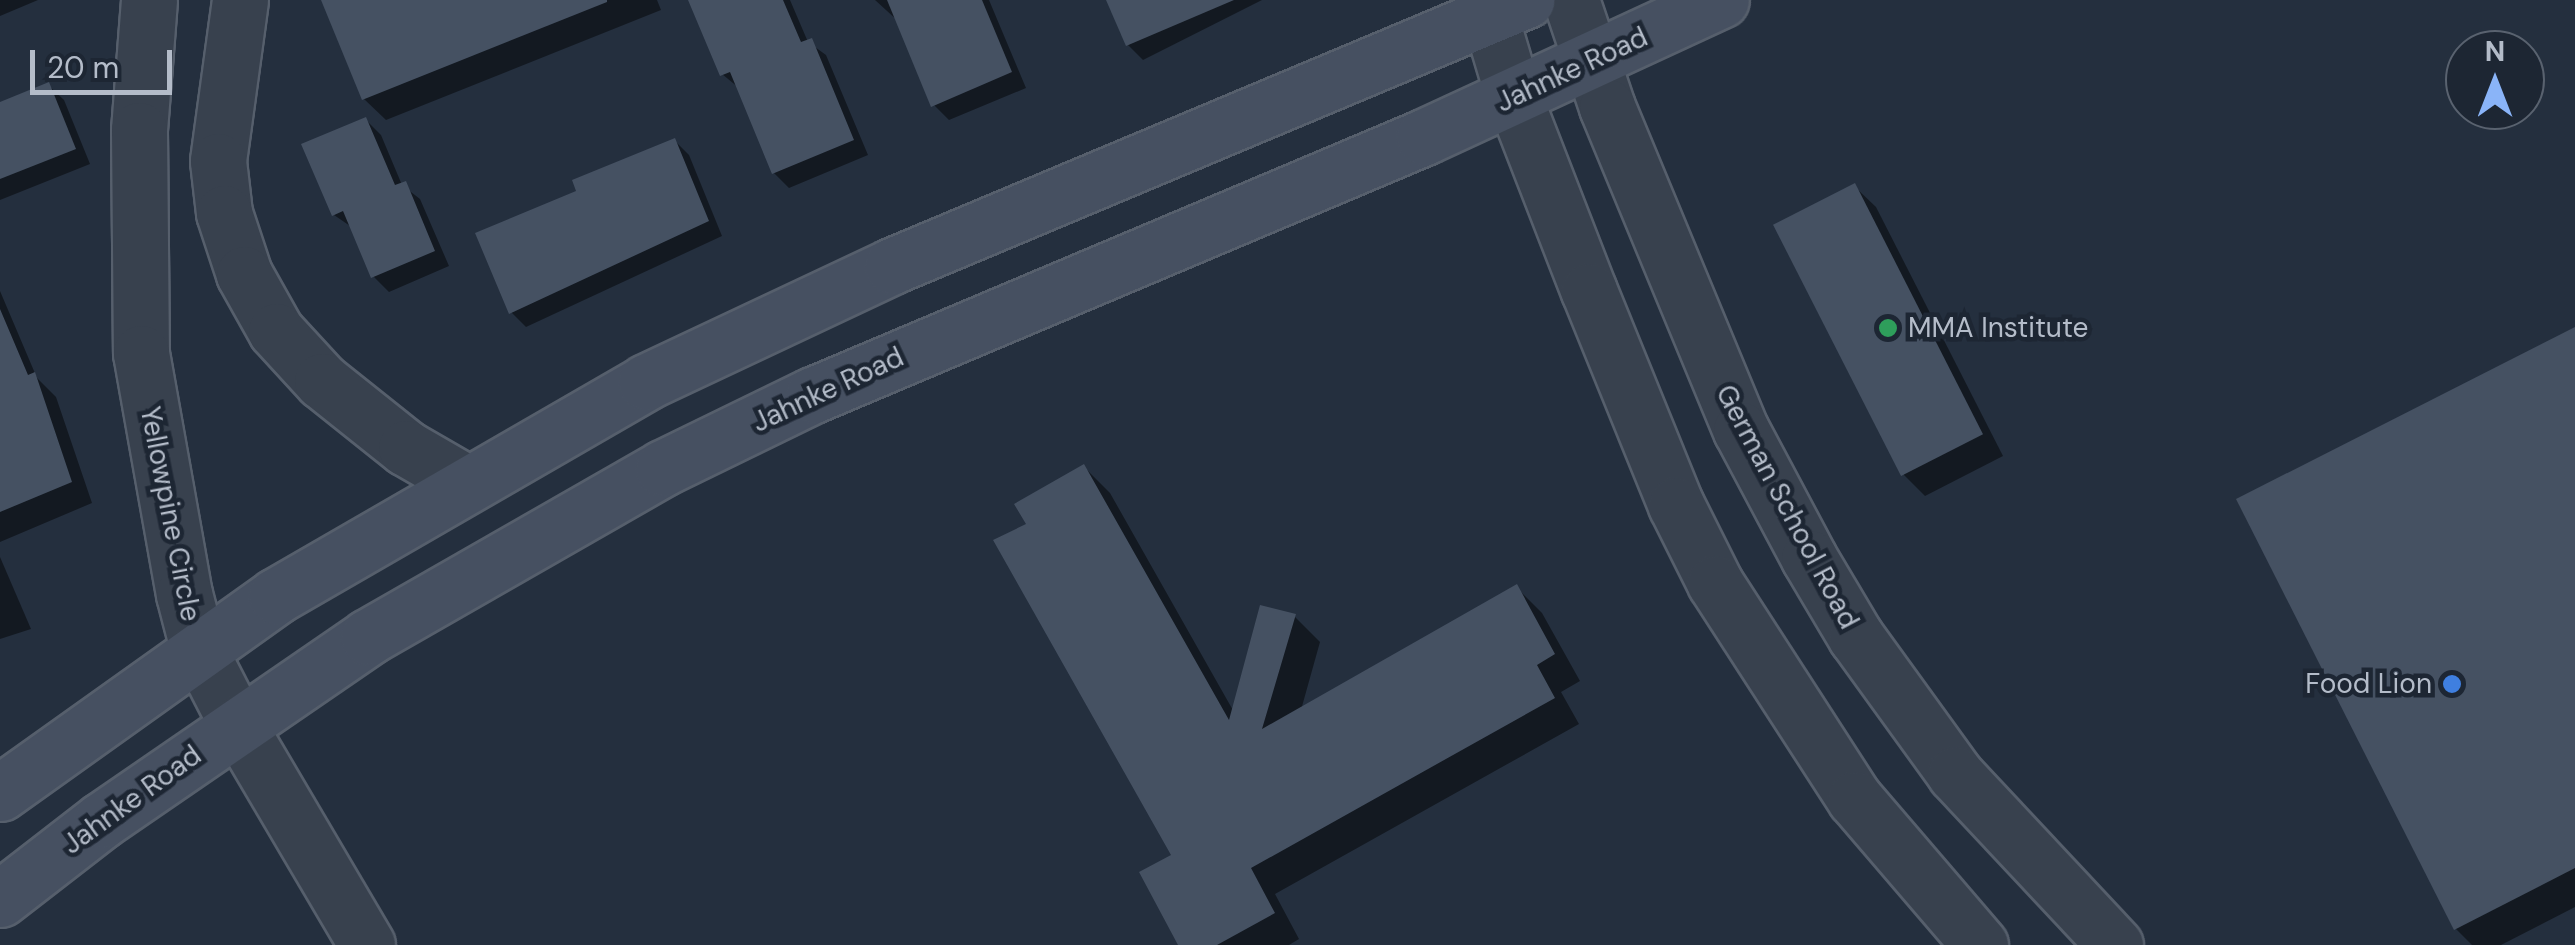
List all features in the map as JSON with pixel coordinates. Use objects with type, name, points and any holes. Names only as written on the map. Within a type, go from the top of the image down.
[{"type":"main road","name":"Jahnke Road","points":[[0,899],[237,724],[384,628],[696,452],[966,328],[1514,98],[1721,0]]},
{"type":"main road","points":[[0,792],[198,648],[465,482],[789,312],[1500,6]]},
{"type":"street","name":"Yellowpine Circle","points":[[149,0],[140,130],[140,294],[146,396],[198,648],[237,724],[367,945]]},
{"type":"street","name":"Yellowpine Circle","points":[[240,0],[220,120],[228,228],[244,274],[276,331],[375,424],[465,482]]},
{"type":"street","name":"German School Road","points":[[1571,0],[1591,64],[1740,430],[1856,638],[2010,838],[2115,945]]},
{"type":"street","points":[[1500,6],[1514,98],[1676,505],[1715,583],[1844,785],[1980,945]]},
{"type":"street","name":"Yellowpine Circle","points":[[140,294],[176,190],[220,120]]},
{"type":"building","points":[[321,0],[607,0],[607,2],[362,100]]},
{"type":"building","points":[[688,0],[783,0],[801,42],[812,38],[854,140],[772,174],[730,72],[720,76]]},
{"type":"building","points":[[887,0],[982,0],[1012,72],[931,107]]},
{"type":"building","points":[[1106,0],[1234,0],[1126,46]]},
{"type":"building","points":[[49,82],[76,149],[0,179],[0,102]]},
{"type":"building","points":[[366,117],[395,185],[406,181],[435,251],[371,278],[343,211],[332,216],[301,144]]},
{"type":"building","points":[[675,138],[709,221],[509,314],[475,233],[576,191],[572,180]]},
{"type":"building","points":[[1855,183],[1983,434],[1901,476],[1773,225]]},
{"type":"building","points":[[0,309],[28,375],[35,372],[72,482],[0,512]]},
{"type":"building","name":"Food Lion","points":[[2575,327],[2575,868],[2454,930],[2236,499]]},
{"type":"building","points":[[1084,464],[1229,720],[1260,605],[1296,614],[1262,729],[1517,584],[1555,654],[1537,665],[1555,698],[1251,868],[1275,913],[1217,945],[1178,945],[1139,872],[1171,855],[993,540],[1026,524],[1014,504]]},
{"type":"place","name":"MMA Institute","points":[[1888,328]]},
{"type":"place","name":"Food Lion","points":[[2452,684]]}]
